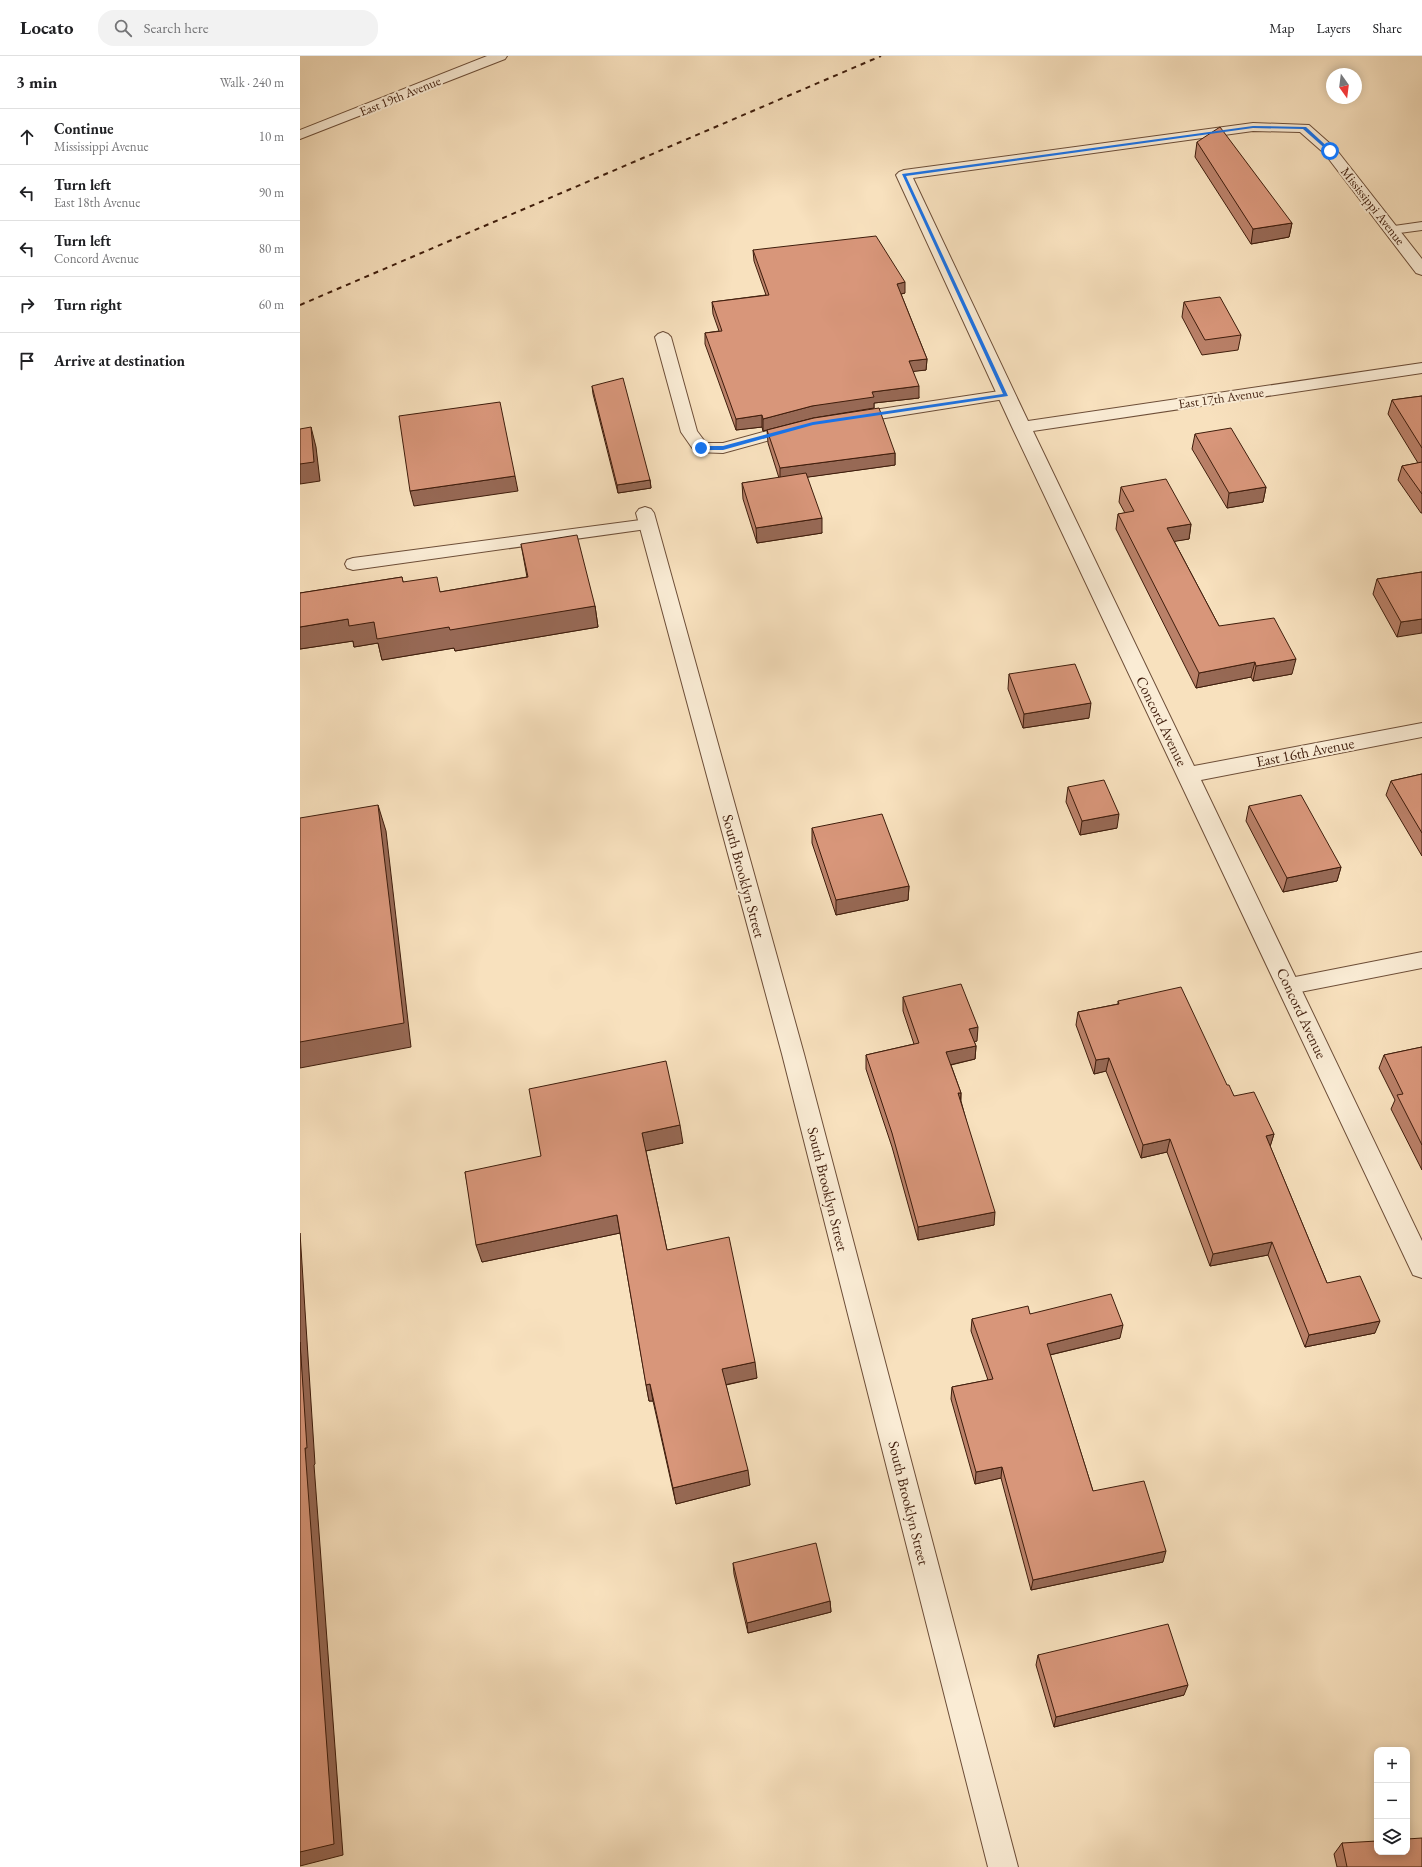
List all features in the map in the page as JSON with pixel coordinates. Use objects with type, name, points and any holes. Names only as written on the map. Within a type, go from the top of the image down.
[{"type":"street","name":"East 19th Avenue","points":[[300,135],[500,56]]},
{"type":"street","name":"Mississippi Avenue","points":[[904,175],[1253,127],[1304,128],[1330,151],[1422,270]]},
{"type":"street","name":"Concord Avenue","points":[[904,175],[1021,427],[1187,775],[1290,986],[1422,1267]]},
{"type":"street","name":"East 17th Avenue","points":[[1021,427],[1422,368]]},
{"type":"street","name":"South Brooklyn Street","points":[[647,518],[793,1054],[1003,1867]]},
{"type":"street","name":"East 16th Avenue","points":[[1187,775],[1422,730]]},
{"type":"lane","points":[[1392,230],[1422,226]]},
{"type":"lane","points":[[664,337],[689,432],[701,448],[723,448],[806,426]]},
{"type":"lane","points":[[837,420],[1006,395]]},
{"type":"lane","points":[[353,564],[647,518]]},
{"type":"lane","points":[[1290,986],[1422,960]]},
{"type":"building","points":[[1220,127],[1292,223],[1253,229],[1197,142]]},
{"type":"building","points":[[876,236],[905,282],[897,284],[927,359],[909,361],[919,386],[872,392],[874,397],[812,406],[763,419],[762,415],[736,419],[705,333],[722,331],[712,302],[769,295],[753,250]]},
{"type":"building","points":[[1220,297],[1241,335],[1205,340],[1184,302]]},
{"type":"building","points":[[623,378],[650,480],[617,485],[592,386]]},
{"type":"building","points":[[1422,396],[1422,448],[1392,400]]},
{"type":"building","points":[[500,402],[515,476],[410,491],[399,416]]},
{"type":"building","points":[[879,408],[895,453],[780,468],[767,430],[814,418]]},
{"type":"building","points":[[311,427],[314,462],[300,464],[300,429]]},
{"type":"building","points":[[1231,428],[1266,487],[1229,493],[1195,434]]},
{"type":"building","points":[[1422,462],[1422,494],[1402,466]]},
{"type":"building","points":[[806,473],[822,518],[756,528],[742,483]]},
{"type":"building","points":[[1166,479],[1191,524],[1167,528],[1219,626],[1274,618],[1296,659],[1256,666],[1255,662],[1199,673],[1118,514],[1134,511],[1121,487]]},
{"type":"building","points":[[577,535],[595,606],[450,630],[449,627],[377,639],[374,622],[349,626],[348,619],[300,627],[300,593],[402,577],[403,582],[437,577],[440,592],[528,577],[521,544]]},
{"type":"building","points":[[1422,572],[1422,619],[1401,622],[1377,579]]},
{"type":"building","points":[[1075,664],[1091,703],[1024,714],[1009,674]]},
{"type":"building","points":[[1422,774],[1422,833],[1391,781]]},
{"type":"building","points":[[1104,780],[1119,814],[1082,821],[1068,787]]},
{"type":"building","points":[[1301,795],[1341,867],[1287,878],[1249,806]]},
{"type":"building","points":[[378,805],[404,1023],[300,1042],[300,818]]},
{"type":"building","points":[[882,814],[909,886],[836,900],[812,828]]},
{"type":"building","points":[[961,984],[978,1027],[969,1029],[976,1046],[946,1052],[961,1093],[958,1093],[995,1212],[918,1227],[892,1133],[866,1055],[919,1043],[903,997]]},
{"type":"building","points":[[1181,987],[1227,1085],[1229,1085],[1234,1096],[1254,1092],[1274,1134],[1266,1136],[1327,1283],[1360,1276],[1380,1321],[1309,1335],[1272,1242],[1213,1254],[1170,1139],[1143,1145],[1109,1058],[1096,1060],[1078,1012],[1119,1004],[1118,1001]]},
{"type":"building","points":[[1422,1047],[1422,1145],[1397,1095],[1403,1094],[1384,1055]]},
{"type":"building","points":[[666,1061],[680,1125],[642,1133],[667,1250],[729,1237],[755,1362],[722,1369],[748,1470],[673,1488],[650,1384],[646,1385],[617,1215],[476,1245],[465,1172],[541,1156],[529,1089]]},
{"type":"building","points":[[1111,1294],[1123,1325],[1047,1344],[1093,1491],[1144,1481],[1166,1551],[1033,1580],[1002,1467],[976,1472],[952,1387],[993,1379],[972,1319],[1028,1306],[1030,1314]]},
{"type":"building","points":[[300,1342],[307,1448],[305,1448],[334,1844],[300,1852]]},
{"type":"building","points":[[816,1543],[830,1601],[747,1623],[733,1563]]},
{"type":"building","points":[[1168,1624],[1188,1685],[1056,1717],[1038,1655]]},
{"type":"building","points":[[1422,1838],[1422,1867],[1347,1867],[1342,1843],[1374,1841],[1374,1855],[1410,1855],[1410,1839]]},
{"type":"railway","points":[[300,305],[881,56]]},
{"type":"route","points":[[701,448],[723,448],[813,424],[1006,395],[904,175],[1253,127],[1304,128],[1330,151]]}]
